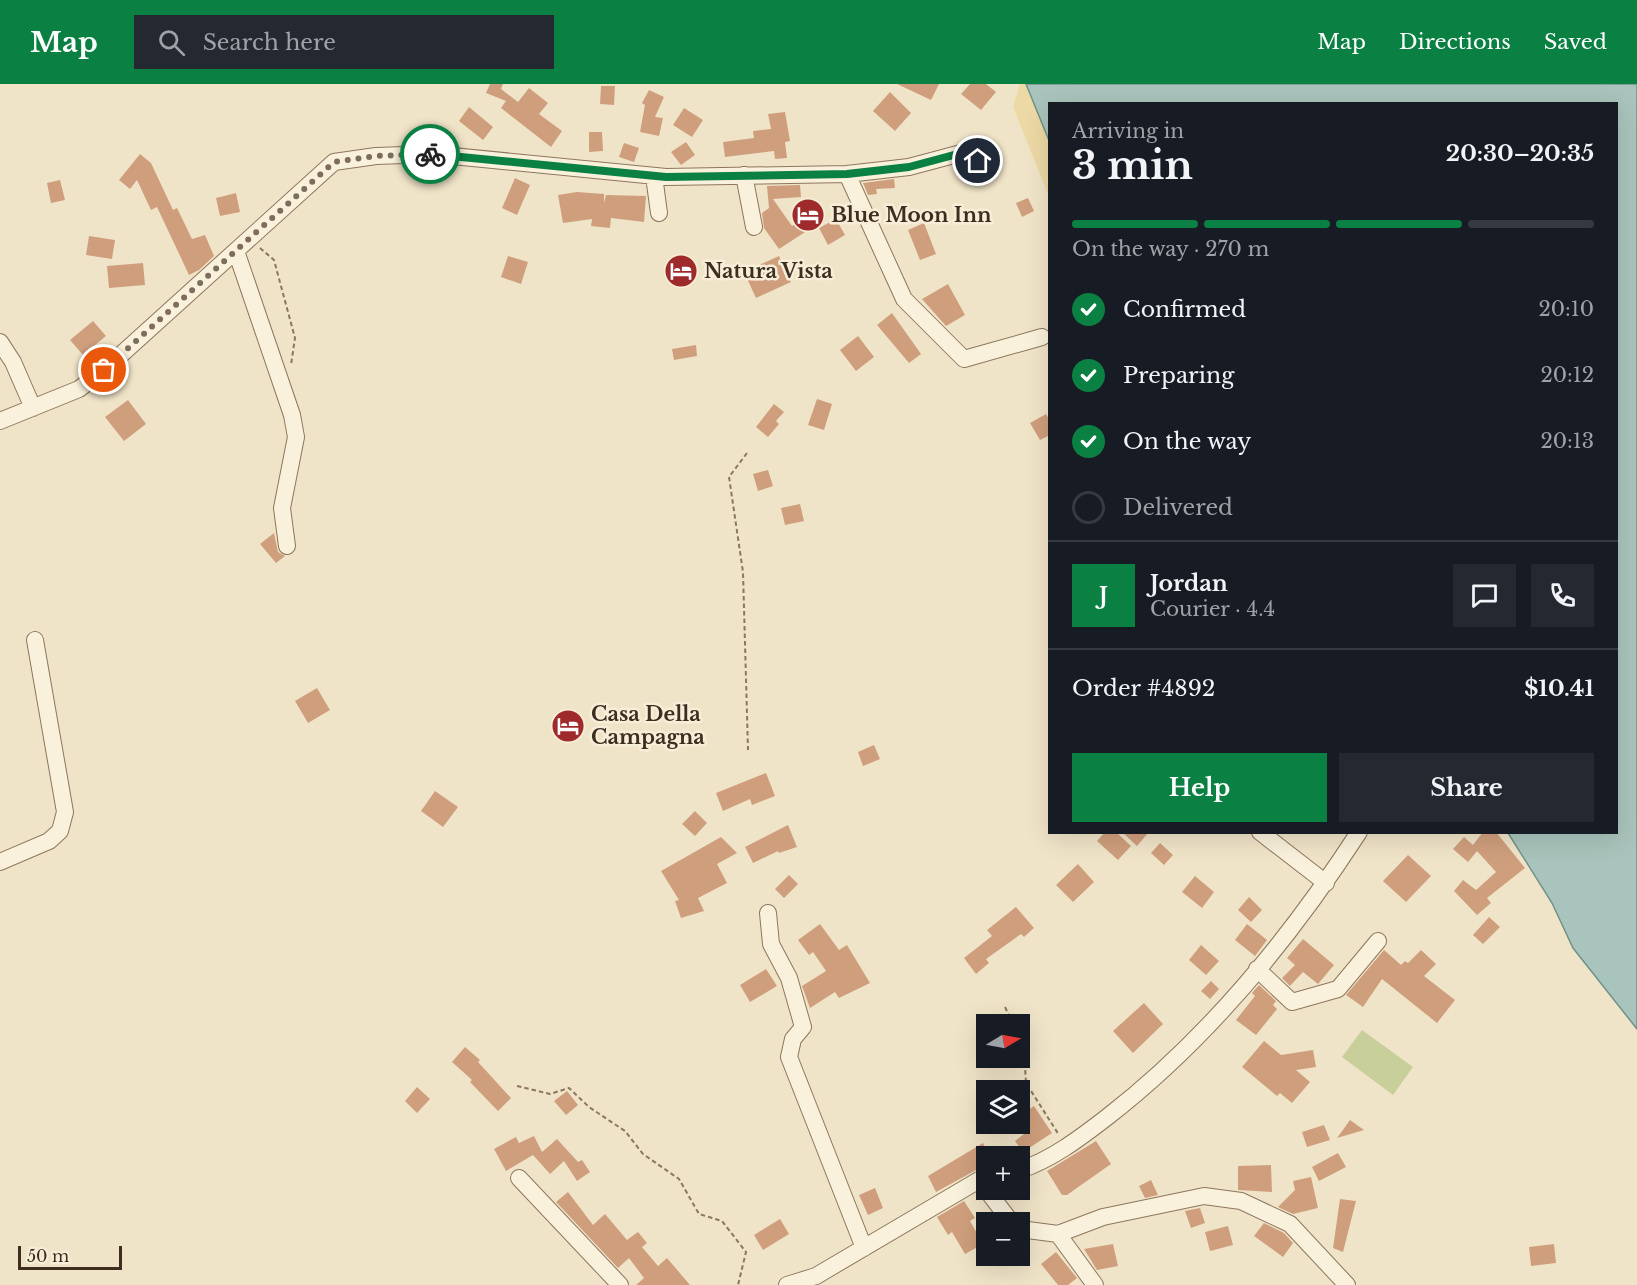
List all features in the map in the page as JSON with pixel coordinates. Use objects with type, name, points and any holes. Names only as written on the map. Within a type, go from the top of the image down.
[{"type":"street","points":[[0,421],[79,389],[104,370],[334,162],[376,156],[432,154],[654,176],[744,176],[847,174],[909,167],[965,152],[990,169]]},
{"type":"street","points":[[847,174],[904,299],[964,359],[1042,337]]},
{"type":"street","points":[[654,176],[660,213]]},
{"type":"street","points":[[744,176],[754,227]]},
{"type":"street","points":[[236,251],[292,415],[296,437],[282,508],[287,546]]},
{"type":"street","points":[[0,342],[13,362],[33,408]]},
{"type":"street","points":[[0,862],[49,841],[60,831],[65,812],[35,640]]},
{"type":"street","points":[[1263,834],[1326,883]]},
{"type":"street","points":[[1030,1165],[1067,1146],[1144,1089],[1202,1035],[1326,883],[1358,834]]},
{"type":"street","points":[[768,913],[771,944],[789,978],[803,1026],[793,1039],[789,1056],[864,1248]]},
{"type":"street","points":[[1257,969],[1292,1002],[1338,988],[1378,941]]},
{"type":"street","points":[[519,1178],[620,1285]]},
{"type":"street","points":[[788,1285],[816,1276],[976,1183]]},
{"type":"street","points":[[1030,1230],[1058,1234],[1103,1217],[1204,1196],[1241,1201],[1290,1224],[1347,1285]]},
{"type":"street","points":[[1058,1234],[1095,1285]]},
{"type":"path","points":[[249,238],[274,260],[295,338],[291,368]]},
{"type":"path","points":[[747,453],[729,477],[744,572],[748,750]]},
{"type":"path","points":[[1005,1007],[1008,1014]]},
{"type":"path","points":[[1025,1068],[1026,1083],[1067,1146]]},
{"type":"path","points":[[517,1086],[550,1094],[569,1088],[589,1107],[625,1131],[643,1154],[680,1179],[699,1214],[722,1221],[746,1252],[738,1285]]},
{"type":"green space","points":[[1362,1030],[1413,1067],[1393,1095],[1342,1057]]},
{"type":"sand","points":[[1020,84],[1026,84],[1048,138],[1048,194],[1013,107]]},
{"type":"water","points":[[1026,84],[1637,84],[1637,1029],[1573,948],[1552,903],[1509,834],[1618,834],[1618,102],[1048,102],[1048,138]]},
{"type":"building","points":[[490,84],[503,84],[501,89],[518,102],[529,88],[548,103],[539,114],[562,131],[551,147],[501,108],[506,101],[486,93]]},
{"type":"building","points":[[897,84],[939,84],[931,100]]},
{"type":"building","points":[[970,84],[986,84],[996,92],[981,110],[961,94]]},
{"type":"building","points":[[601,86],[615,86],[614,105],[600,104]]},
{"type":"building","points":[[649,90],[664,97],[655,117],[663,118],[659,136],[640,132],[645,105],[642,103]]},
{"type":"building","points":[[890,92],[911,113],[895,131],[873,111]]},
{"type":"building","points":[[469,107],[493,127],[483,140],[459,121]]},
{"type":"building","points":[[684,108],[703,120],[692,137],[673,125]]},
{"type":"building","points":[[785,112],[790,141],[785,142],[787,158],[775,159],[774,151],[725,157],[723,142],[754,138],[753,131],[771,129],[768,114]]},
{"type":"building","points":[[589,132],[602,132],[603,151],[589,152]]},
{"type":"building","points":[[686,142],[695,155],[681,165],[671,152]]},
{"type":"building","points":[[624,143],[639,148],[634,162],[619,157]]},
{"type":"building","points":[[140,154],[151,163],[173,210],[177,208],[192,239],[205,235],[214,256],[199,270],[189,275],[157,207],[151,210],[137,180],[130,189],[119,180]]},
{"type":"building","points":[[515,178],[530,185],[517,215],[502,208]]},
{"type":"building","points":[[894,179],[895,188],[876,189],[877,194],[868,195],[863,183]]},
{"type":"building","points":[[60,180],[65,200],[51,203],[47,183]]},
{"type":"building","points":[[800,185],[801,197],[773,199],[792,226],[813,213],[819,223],[779,249],[764,228],[762,213],[769,208],[767,186]]},
{"type":"building","points":[[577,192],[604,194],[604,203],[606,195],[646,196],[644,222],[611,218],[610,228],[591,226],[592,219],[563,223],[558,195]]},
{"type":"building","points":[[236,193],[240,212],[220,216],[216,198]]},
{"type":"building","points":[[1028,198],[1034,211],[1022,217],[1016,203]]},
{"type":"building","points":[[836,219],[845,235],[828,245],[819,228]]},
{"type":"building","points":[[924,223],[936,254],[920,260],[908,230]]},
{"type":"building","points":[[89,236],[115,240],[112,259],[86,255]]},
{"type":"building","points":[[508,256],[528,262],[521,284],[501,277]]},
{"type":"building","points":[[779,256],[791,282],[756,298],[744,272]]},
{"type":"building","points":[[143,263],[145,285],[109,288],[107,266]]},
{"type":"building","points":[[948,284],[965,315],[946,326],[922,299]]},
{"type":"building","points":[[892,313],[921,354],[909,363],[877,325]]},
{"type":"building","points":[[93,321],[106,336],[83,355],[70,340]]},
{"type":"building","points":[[858,336],[874,357],[856,371],[840,350]]},
{"type":"building","points":[[696,345],[697,356],[674,360],[672,349]]},
{"type":"building","points":[[817,399],[832,404],[824,430],[808,425]]},
{"type":"building","points":[[128,400],[146,424],[124,441],[105,417]]},
{"type":"building","points":[[774,404],[784,412],[776,421],[779,424],[768,437],[756,427]]},
{"type":"building","points":[[1046,414],[1048,436],[1040,440],[1030,423]]},
{"type":"building","points":[[768,470],[773,486],[758,491],[753,474]]},
{"type":"building","points":[[800,504],[804,521],[785,525],[781,508]]},
{"type":"building","points":[[274,533],[278,552],[285,556],[276,563],[260,544]]},
{"type":"building","points":[[317,688],[330,710],[308,723],[295,701]]},
{"type":"building","points":[[874,745],[880,759],[863,766],[858,752]]},
{"type":"building","points":[[766,773],[775,796],[752,805],[750,799],[723,811],[716,793]]},
{"type":"building","points":[[435,791],[458,807],[443,827],[421,811]]},
{"type":"building","points":[[695,811],[707,823],[695,836],[682,824]]},
{"type":"building","points":[[788,825],[797,847],[779,853],[778,851],[753,863],[745,847]]},
{"type":"building","points":[[1103,834],[1118,834],[1131,846],[1118,860],[1097,841]]},
{"type":"building","points":[[1124,834],[1147,834],[1137,846]]},
{"type":"building","points":[[1481,834],[1498,834],[1525,868],[1487,898],[1491,903],[1477,915],[1454,891],[1463,880],[1476,890],[1496,872],[1477,851],[1468,862],[1453,849],[1464,837],[1473,845]]},
{"type":"building","points":[[721,837],[737,853],[717,864],[727,883],[698,898],[704,911],[681,918],[675,901],[679,900],[661,871]]},
{"type":"building","points":[[1160,843],[1173,855],[1164,865],[1151,853]]},
{"type":"building","points":[[1408,855],[1431,876],[1406,902],[1383,881]]},
{"type":"building","points":[[1078,864],[1094,882],[1073,902],[1056,885]]},
{"type":"building","points":[[789,875],[798,884],[784,898],[775,889]]},
{"type":"building","points":[[1195,876],[1214,892],[1202,908],[1182,892]]},
{"type":"building","points":[[1249,897],[1262,910],[1251,922],[1238,910]]},
{"type":"building","points":[[1016,907],[1034,928],[1024,937],[1021,934],[986,959],[989,963],[976,974],[964,958],[992,936],[987,930]]},
{"type":"building","points":[[1489,917],[1500,927],[1483,944],[1473,935]]},
{"type":"building","points":[[820,924],[839,950],[847,945],[870,983],[839,998],[835,992],[810,1008],[802,986],[826,971],[813,952],[809,955],[798,940]]},
{"type":"building","points":[[1247,924],[1267,940],[1255,956],[1235,940]]},
{"type":"building","points":[[1303,939],[1334,965],[1318,984],[1303,972],[1290,986],[1282,978],[1295,965],[1287,958]]},
{"type":"building","points":[[1201,945],[1219,961],[1206,975],[1189,960]]},
{"type":"building","points":[[1384,950],[1401,965],[1405,961],[1408,963],[1421,950],[1436,964],[1424,976],[1455,1000],[1437,1023],[1382,979],[1363,1007],[1346,995]]},
{"type":"building","points":[[766,969],[777,986],[750,1002],[740,985]]},
{"type":"building","points":[[1211,981],[1219,989],[1210,999],[1201,991]]},
{"type":"building","points":[[1259,985],[1276,1001],[1273,1005],[1277,1009],[1256,1035],[1236,1020],[1255,996],[1252,993]]},
{"type":"building","points":[[1144,1003],[1163,1024],[1133,1053],[1113,1031]]},
{"type":"building","points":[[1264,1041],[1281,1055],[1313,1050],[1316,1067],[1296,1070],[1310,1082],[1292,1103],[1280,1093],[1277,1096],[1242,1067]]},
{"type":"building","points":[[465,1047],[480,1060],[478,1062],[511,1098],[498,1111],[470,1082],[472,1080],[452,1062]]},
{"type":"building","points":[[417,1087],[430,1099],[417,1113],[405,1101]]},
{"type":"building","points":[[567,1091],[578,1105],[566,1115],[554,1101]]},
{"type":"building","points":[[1034,1106],[1052,1133],[1030,1147],[1019,1146],[1015,1141],[1024,1134],[1030,1134],[1030,1109]]},
{"type":"building","points":[[1350,1120],[1364,1130],[1337,1138]]},
{"type":"building","points":[[1324,1125],[1330,1140],[1307,1147],[1302,1132]]},
{"type":"building","points":[[534,1136],[542,1152],[557,1139],[578,1162],[582,1160],[590,1172],[577,1181],[564,1161],[550,1174],[533,1155],[506,1171],[494,1149],[516,1137],[519,1143]]},
{"type":"building","points":[[1096,1141],[1111,1164],[1067,1195],[1062,1195],[1047,1171]]},
{"type":"building","points":[[976,1147],[976,1170],[936,1192],[928,1176]]},
{"type":"building","points":[[1338,1153],[1346,1167],[1319,1181],[1312,1167]]},
{"type":"building","points":[[1271,1165],[1272,1192],[1238,1190],[1238,1166]]},
{"type":"building","points":[[1311,1177],[1318,1208],[1293,1214],[1278,1207],[1295,1190],[1293,1181]]},
{"type":"building","points":[[1151,1180],[1158,1195],[1145,1198],[1139,1186]]},
{"type":"building","points":[[875,1188],[883,1208],[868,1215],[859,1195]]},
{"type":"building","points":[[568,1192],[593,1225],[605,1214],[627,1240],[638,1232],[647,1243],[642,1247],[658,1266],[667,1258],[690,1285],[636,1285],[644,1278],[629,1258],[618,1268],[556,1202]]},
{"type":"building","points":[[1340,1199],[1356,1201],[1343,1252],[1333,1248]]},
{"type":"building","points":[[964,1201],[975,1218],[970,1221],[976,1232],[976,1248],[965,1254],[952,1232],[948,1235],[937,1217]]},
{"type":"building","points":[[1200,1208],[1205,1223],[1191,1228],[1185,1211]]},
{"type":"building","points":[[780,1219],[789,1234],[763,1250],[754,1235]]},
{"type":"building","points":[[1264,1223],[1284,1233],[1293,1243],[1283,1257],[1254,1236]]},
{"type":"building","points":[[1228,1226],[1233,1245],[1210,1251],[1205,1232]]},
{"type":"building","points":[[1113,1244],[1118,1266],[1097,1270],[1084,1249]]},
{"type":"building","points":[[1554,1244],[1556,1263],[1531,1266],[1529,1247]]},
{"type":"building","points":[[1056,1252],[1077,1278],[1068,1285],[1058,1285],[1041,1264]]},
{"type":"way so far","points":[[104,370],[334,162],[376,156],[430,154]]},
{"type":"place","name":"Blue Moon Inn","points":[[808,215]]},
{"type":"place","name":"Natura Vista","points":[[681,271]]},
{"type":"place","name":"Casa Della Campagna","points":[[568,726]]},
{"type":"route","points":[[430,154],[666,177],[847,174],[909,167],[965,152],[978,161]]}]
